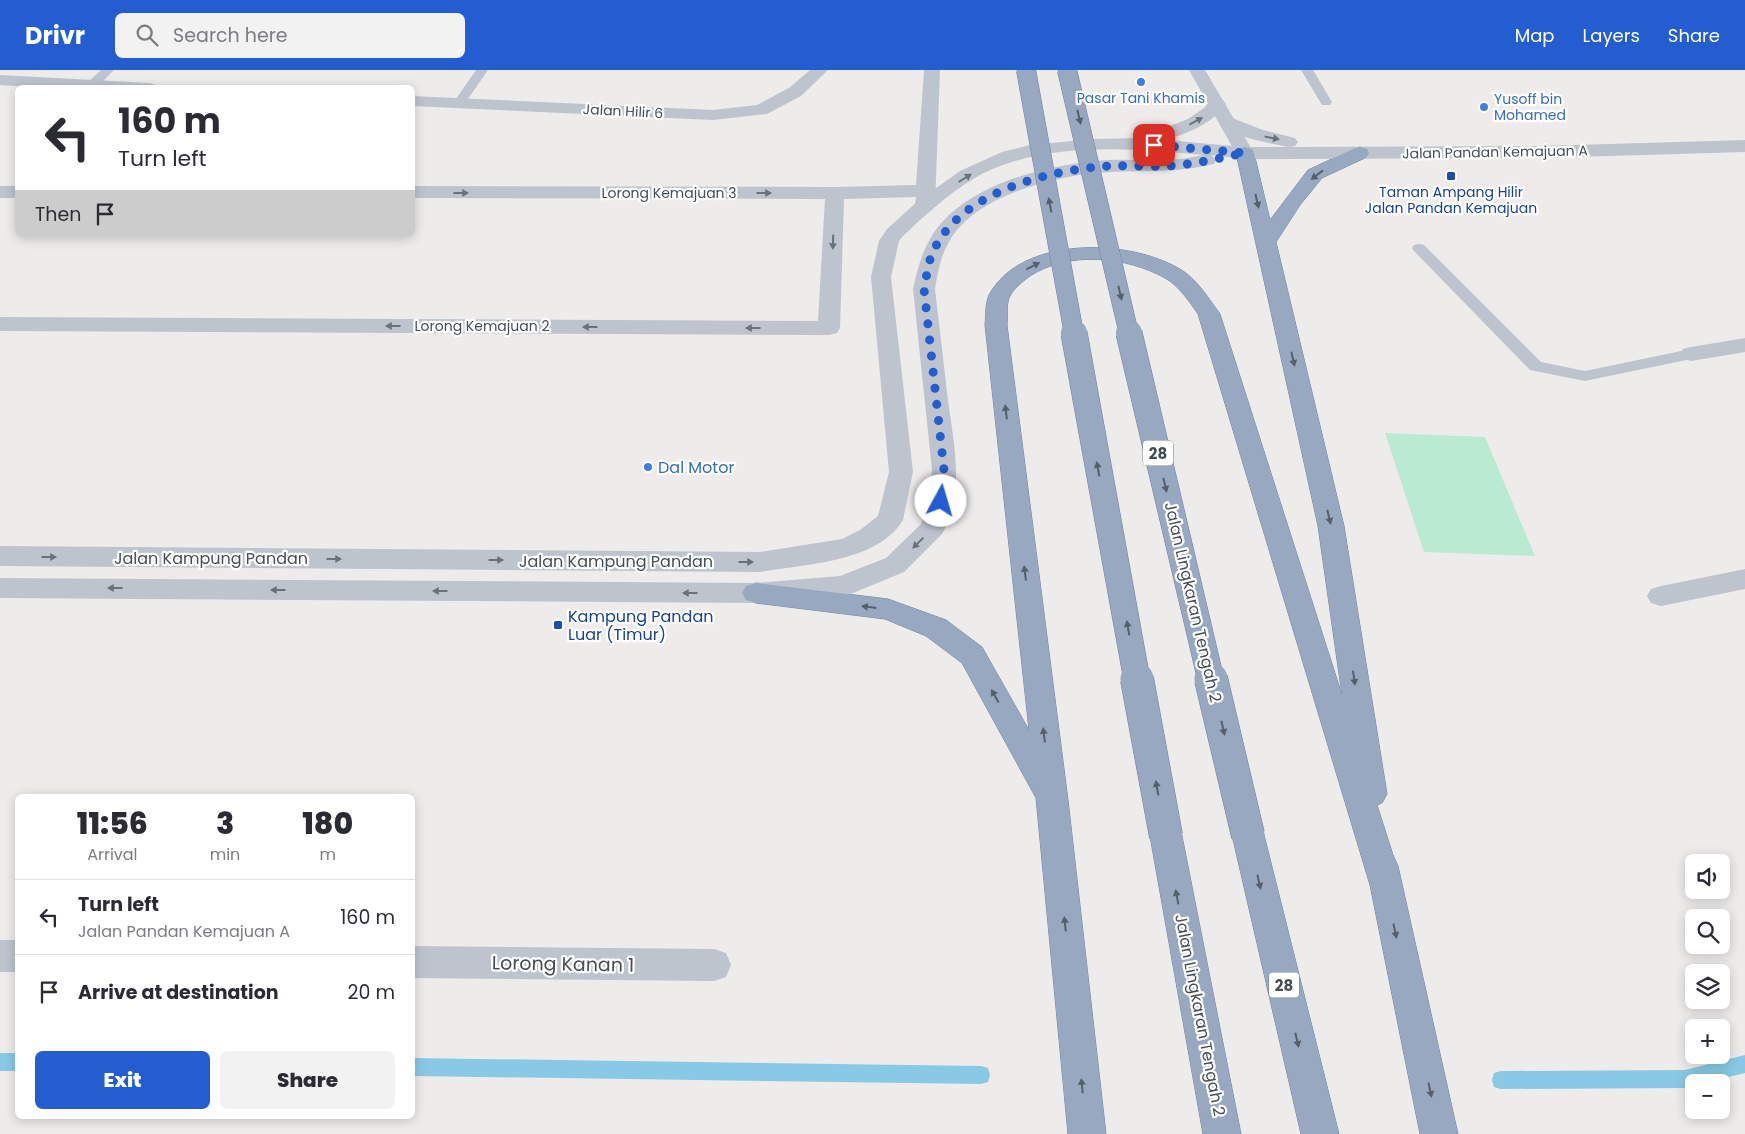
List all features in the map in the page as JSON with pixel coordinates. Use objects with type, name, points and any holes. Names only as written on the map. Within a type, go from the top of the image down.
[{"type":"highway","name":"Jalan Lingkaran Tengah 2","points":[[1026,70],[1222,1134]]},
{"type":"highway","name":"Jalan Lingkaran Tengah 2","points":[[1068,70],[1320,1134]]},
{"type":"highway","points":[[1245,153],[1331,526],[1384,883],[1439,1134]]},
{"type":"highway","points":[[1266,240],[1292,202],[1315,174],[1360,153]]},
{"type":"highway","points":[[1087,1134],[1052,800],[996,325],[999,297],[1016,274],[1042,261],[1077,255],[1106,254],[1146,262],[1175,275],[1194,293],[1209,314],[1384,883]]},
{"type":"highway","points":[[756,594],[888,609],[936,628],[972,655],[1052,800]]},
{"type":"street","name":"Jalan Hilir 6","points":[[415,101],[713,115],[761,110],[795,92],[820,70]]},
{"type":"street","points":[[925,198],[932,70]]},
{"type":"street","points":[[1198,70],[1245,153]]},
{"type":"street","points":[[0,80],[91,85]]},
{"type":"street","points":[[1136,144],[1193,124],[1211,113],[1217,104]]},
{"type":"street","points":[[1227,121],[1242,130],[1260,136],[1360,153]]},
{"type":"street","name":"Jalan Pandan Kemajuan A","points":[[925,198],[967,175],[1008,156],[1030,151],[1094,144],[1136,144],[1245,153],[1541,152],[1745,146]]},
{"type":"street","name":"Jalan Pandan Kemajuan A","points":[[756,594],[843,586],[895,565],[934,528],[941,501],[944,470],[924,289],[929,262],[940,240],[957,218],[984,198],[1017,183],[1052,174],[1109,166],[1168,166],[1245,153]]},
{"type":"street","points":[[0,192],[15,192]]},
{"type":"street","name":"Lorong Kemajuan 3","points":[[415,192],[835,193],[925,198]]},
{"type":"street","name":"Lorong Kemajuan 2","points":[[0,324],[829,328],[835,193]]},
{"type":"street","name":"Jalan Kampung Pandan","points":[[0,556],[760,562],[848,548],[869,537],[890,520],[900,472],[881,277],[889,241],[925,198]]},
{"type":"street","points":[[1691,354],[1745,345]]},
{"type":"street","points":[[1661,596],[1745,578]]},
{"type":"street","name":"Jalan Kampung Pandan","points":[[0,588],[756,594]]},
{"type":"street","points":[[0,956],[15,956]]},
{"type":"street","name":"Lorong Kanan 1","points":[[415,962],[714,966]]},
{"type":"lane","points":[[91,85],[108,70]]},
{"type":"lane","points":[[459,103],[482,70]]},
{"type":"lane","points":[[1306,70],[1326,102]]},
{"type":"lane","points":[[1418,248],[1536,366],[1585,376],[1691,354]]},
{"type":"green space","points":[[1385,433],[1485,437],[1535,556],[1424,552]]},
{"type":"waterway","points":[[0,1062],[15,1062]]},
{"type":"waterway","points":[[1501,1080],[1685,1079],[1745,1064]]},
{"type":"waterway","points":[[415,1067],[981,1075]]},
{"type":"place","name":"Pasar Tani Khamis","points":[[1141,82]]},
{"type":"place","name":"Yusoff bin Mohamed","points":[[1484,107]]},
{"type":"place","name":"Taman Ampang Hilir Jalan Pandan Kemajuan","points":[[1451,176]]},
{"type":"place","name":"Dal Motor","points":[[648,467]]},
{"type":"place","name":"Kampung Pandan Luar (Timur)","points":[[558,625]]},
{"type":"route","points":[[941,501],[944,470],[924,289],[929,262],[940,240],[957,218],[984,198],[1017,183],[1052,174],[1109,166],[1168,166],[1245,153],[1154,145]]}]
